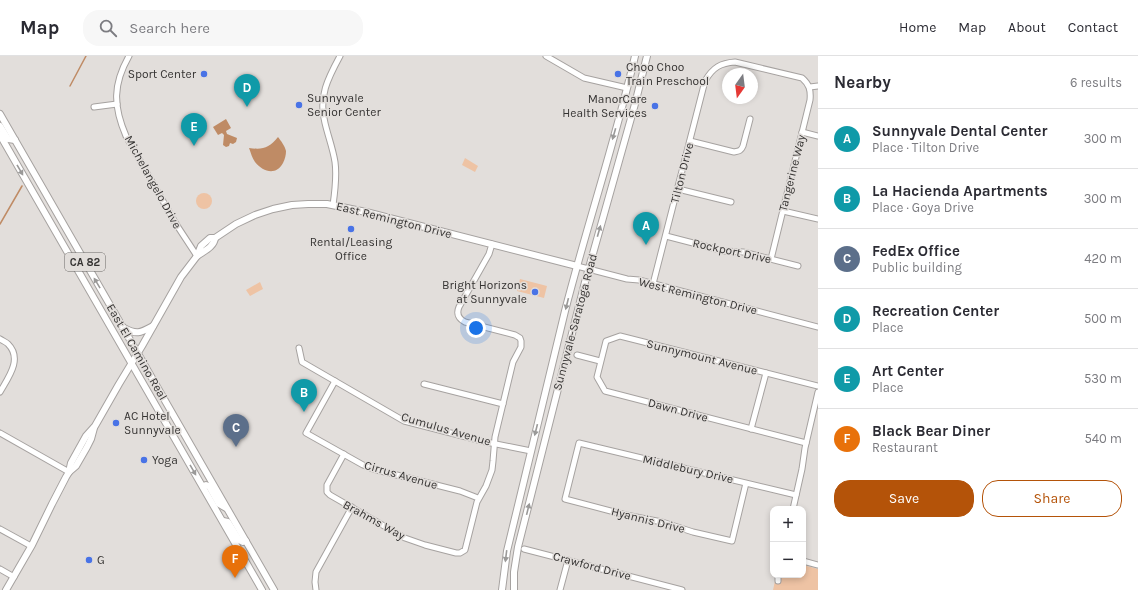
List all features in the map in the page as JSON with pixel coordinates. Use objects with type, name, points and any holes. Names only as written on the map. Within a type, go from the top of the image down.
[{"type":"main road","name":"Sunnyvale-Saratoga Road","points":[[503,588],[506,551],[577,266],[635,56]]},
{"type":"main road","name":"Sunnyvale-Saratoga Road","points":[[514,590],[514,572],[518,547],[588,269],[635,104],[647,56]]},
{"type":"main road","name":"East El Camino Real","points":[[0,114],[274,590]]},
{"type":"main road","points":[[0,126],[8,139],[15,140]]},
{"type":"main road","name":"East El Camino Real","points":[[0,135],[262,590]]},
{"type":"main road","points":[[9,152],[13,151],[26,161]]},
{"type":"main road","name":"East Remington Drive","points":[[6,590],[31,546],[69,472],[71,463],[86,436],[95,426],[181,277],[197,256],[206,251],[214,243],[216,238],[236,224],[273,209],[301,204],[333,205],[366,212],[577,266]]},
{"type":"main road","points":[[124,328],[137,333],[153,326]]},
{"type":"main road","points":[[203,486],[209,486],[219,504],[228,509]]},
{"type":"main road","points":[[223,521],[228,522],[239,540],[243,542],[246,541]]},
{"type":"street","name":"Michelangelo Drive","points":[[129,56],[123,67],[116,92],[120,122],[126,136],[176,224],[197,256]]},
{"type":"street","points":[[333,205],[336,170],[323,111],[324,91],[329,76],[340,56]]},
{"type":"street","points":[[546,56],[584,78],[627,88]]},
{"type":"street","name":"Tilton Drive","points":[[653,284],[705,81],[708,75],[717,66],[726,62],[736,62],[802,78],[810,87]]},
{"type":"street","points":[[810,87],[818,86]]},
{"type":"street","name":"Tangerine Way","points":[[771,259],[810,100],[810,87]]},
{"type":"street","points":[[94,107],[117,104]]},
{"type":"street","points":[[690,141],[738,152],[742,149],[750,119]]},
{"type":"street","points":[[802,132],[818,136]]},
{"type":"street","points":[[678,189],[731,202]]},
{"type":"street","points":[[783,211],[818,219]]},
{"type":"street","name":"Rockport Drive","points":[[666,236],[724,251],[744,252],[798,266]]},
{"type":"street","points":[[478,498],[486,486],[492,470],[494,437],[514,360],[522,347],[520,338],[515,335],[465,322],[459,318],[459,307],[489,254],[492,244]]},
{"type":"street","name":"West Remington Drive","points":[[577,266],[627,279],[638,280],[818,327]]},
{"type":"street","name":"Sunnymount Avenue","points":[[600,361],[606,342],[620,336],[818,386]]},
{"type":"street","points":[[0,339],[8,345],[15,355],[14,367],[0,392]]},
{"type":"street","name":"Cumulus Avenue","points":[[299,348],[302,362],[404,420],[531,451]]},
{"type":"street","points":[[577,355],[600,361]]},
{"type":"street","name":"Dawn Drive","points":[[600,361],[597,377],[606,390],[806,443]]},
{"type":"street","points":[[752,429],[766,373]]},
{"type":"street","name":"Cirrus Avenue","points":[[335,381],[306,433],[363,465],[373,469],[460,491],[478,498]]},
{"type":"street","points":[[424,384],[503,404]]},
{"type":"street","points":[[794,506],[818,392]]},
{"type":"street","points":[[0,433],[69,472]]},
{"type":"street","name":"Middlebury Drive","points":[[565,499],[580,444],[796,495]]},
{"type":"street","name":"Brahms Way","points":[[344,454],[327,485],[327,492],[352,508],[410,540],[456,553],[462,552],[466,548],[478,498]]},
{"type":"street","name":"Hyannis Drive","points":[[565,499],[626,515],[662,522],[692,532],[732,541],[746,483]]},
{"type":"street","points":[[316,590],[316,572],[352,508]]},
{"type":"street","points":[[0,529],[31,546]]},
{"type":"street","name":"Crawford Drive","points":[[524,548],[682,590]]},
{"type":"street","points":[[560,590],[568,560]]},
{"type":"street","points":[[806,562],[818,565]]},
{"type":"street","points":[[0,569],[14,577]]},
{"type":"shaded area","points":[[226,119],[231,128],[226,131],[227,134],[237,138],[236,142],[233,144],[230,143],[229,146],[226,147],[223,145],[224,135],[222,133],[218,135],[213,127]]},
{"type":"shaded area","points":[[278,137],[283,144],[286,154],[283,163],[277,170],[269,171],[262,168],[255,162],[249,148],[258,149],[269,146]]},
{"type":"shaded area","points":[[465,158],[478,166],[475,172],[462,165]]},
{"type":"shaded area","points":[[204,193],[210,195],[212,201],[210,207],[204,209],[198,207],[196,201],[198,195]]},
{"type":"shaded area","points":[[520,279],[547,286],[544,298],[517,291]]},
{"type":"shaded area","points":[[260,282],[263,289],[250,296],[246,290]]},
{"type":"shaded area","points":[[806,566],[818,569],[818,590],[773,590],[775,581],[780,581],[780,578],[806,578]]},
{"type":"waterway","points":[[70,86],[86,56]]},
{"type":"waterway","points":[[0,224],[22,186]]},
{"type":"place","name":"Sport Center","points":[[204,74]]},
{"type":"place","name":"Choo Choo Train Preschool","points":[[618,74]]},
{"type":"place","name":"Sunnyvale Senior Center","points":[[299,105]]},
{"type":"place","name":"ManorCare Health Services","points":[[655,106]]},
{"type":"place","name":"Recreation Center","points":[[247,107]]},
{"type":"place","name":"Art Center","points":[[194,146]]},
{"type":"place","name":"Rental/Leasing Office","points":[[351,229]]},
{"type":"place","name":"Sunnyvale Dental Center","points":[[646,245]]},
{"type":"place","name":"Bright Horizons at Sunnyvale","points":[[535,292]]},
{"type":"place","name":"La Hacienda Apartments","points":[[304,412]]},
{"type":"place","name":"AC Hotel Sunnyvale","points":[[116,423]]},
{"type":"place","name":"FedEx Office","points":[[236,447]]},
{"type":"place","name":"Yoga","points":[[144,460]]},
{"type":"place","name":"G","points":[[89,560]]},
{"type":"place","name":"Black Bear Diner","points":[[235,578]]}]
